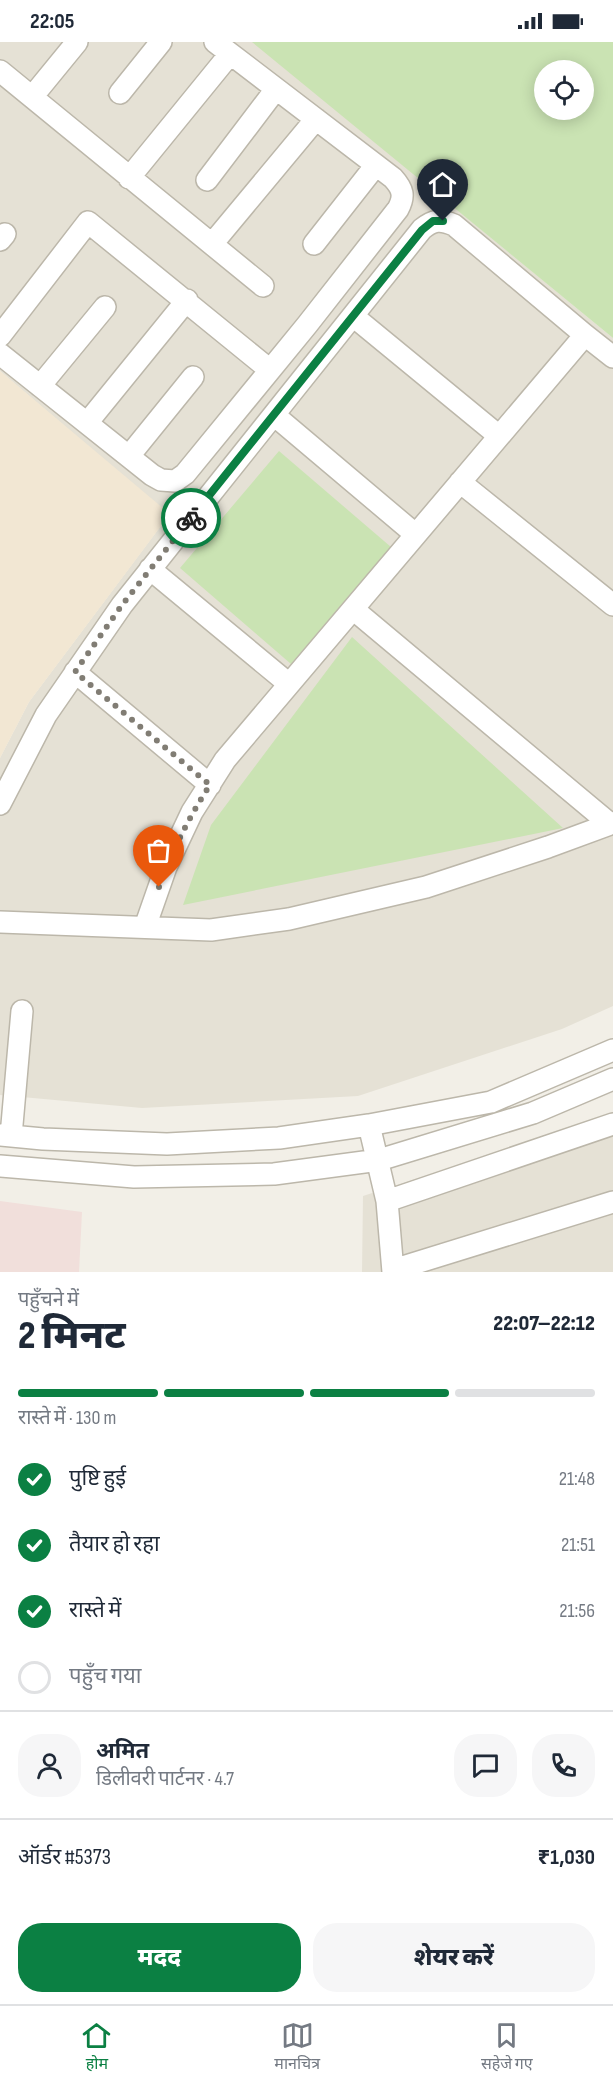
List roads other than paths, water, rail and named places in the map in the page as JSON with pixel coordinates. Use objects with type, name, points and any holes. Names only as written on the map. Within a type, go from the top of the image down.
[{"type":"street","points":[[32,97],[77,42]]},
{"type":"street","points":[[120,93],[161,42]]},
{"type":"street","points":[[0,354],[161,480],[175,481],[185,474],[270,370],[398,209],[403,199],[402,188],[393,178],[222,48],[129,178]]},
{"type":"street","points":[[0,71],[263,286]]},
{"type":"street","points":[[207,180],[276,89]]},
{"type":"street","points":[[212,244],[316,119]]},
{"type":"street","points":[[314,244],[376,165]]},
{"type":"street","points":[[0,804],[46,715],[122,605],[422,230],[433,221],[443,221],[453,225],[613,357]]},
{"type":"street","points":[[0,336],[88,222],[187,300],[270,370]]},
{"type":"street","points":[[87,423],[187,300]]},
{"type":"street","points":[[40,386],[105,307]]},
{"type":"street","points":[[353,316],[498,436]]},
{"type":"street","points":[[145,927],[166,867],[192,812],[225,760],[585,335]]},
{"type":"street","points":[[129,456],[194,377]]},
{"type":"street","points":[[274,415],[415,534]]},
{"type":"street","points":[[459,482],[613,605]]},
{"type":"street","points":[[150,569],[289,684]]},
{"type":"street","points":[[353,609],[611,824]]},
{"type":"street","points":[[75,672],[210,785]]},
{"type":"street","points":[[0,922],[211,930],[290,919],[426,887],[611,824]]},
{"type":"street","points":[[22,1011],[5,1135],[167,1144],[279,1137],[369,1125],[490,1102],[613,1050]]},
{"type":"street","points":[[0,1166],[134,1177],[274,1174],[379,1161],[533,1113],[613,1079]]},
{"type":"street","points":[[387,1201],[613,1124]]},
{"type":"street","points":[[369,1125],[387,1201],[393,1271],[613,1202]]}]
